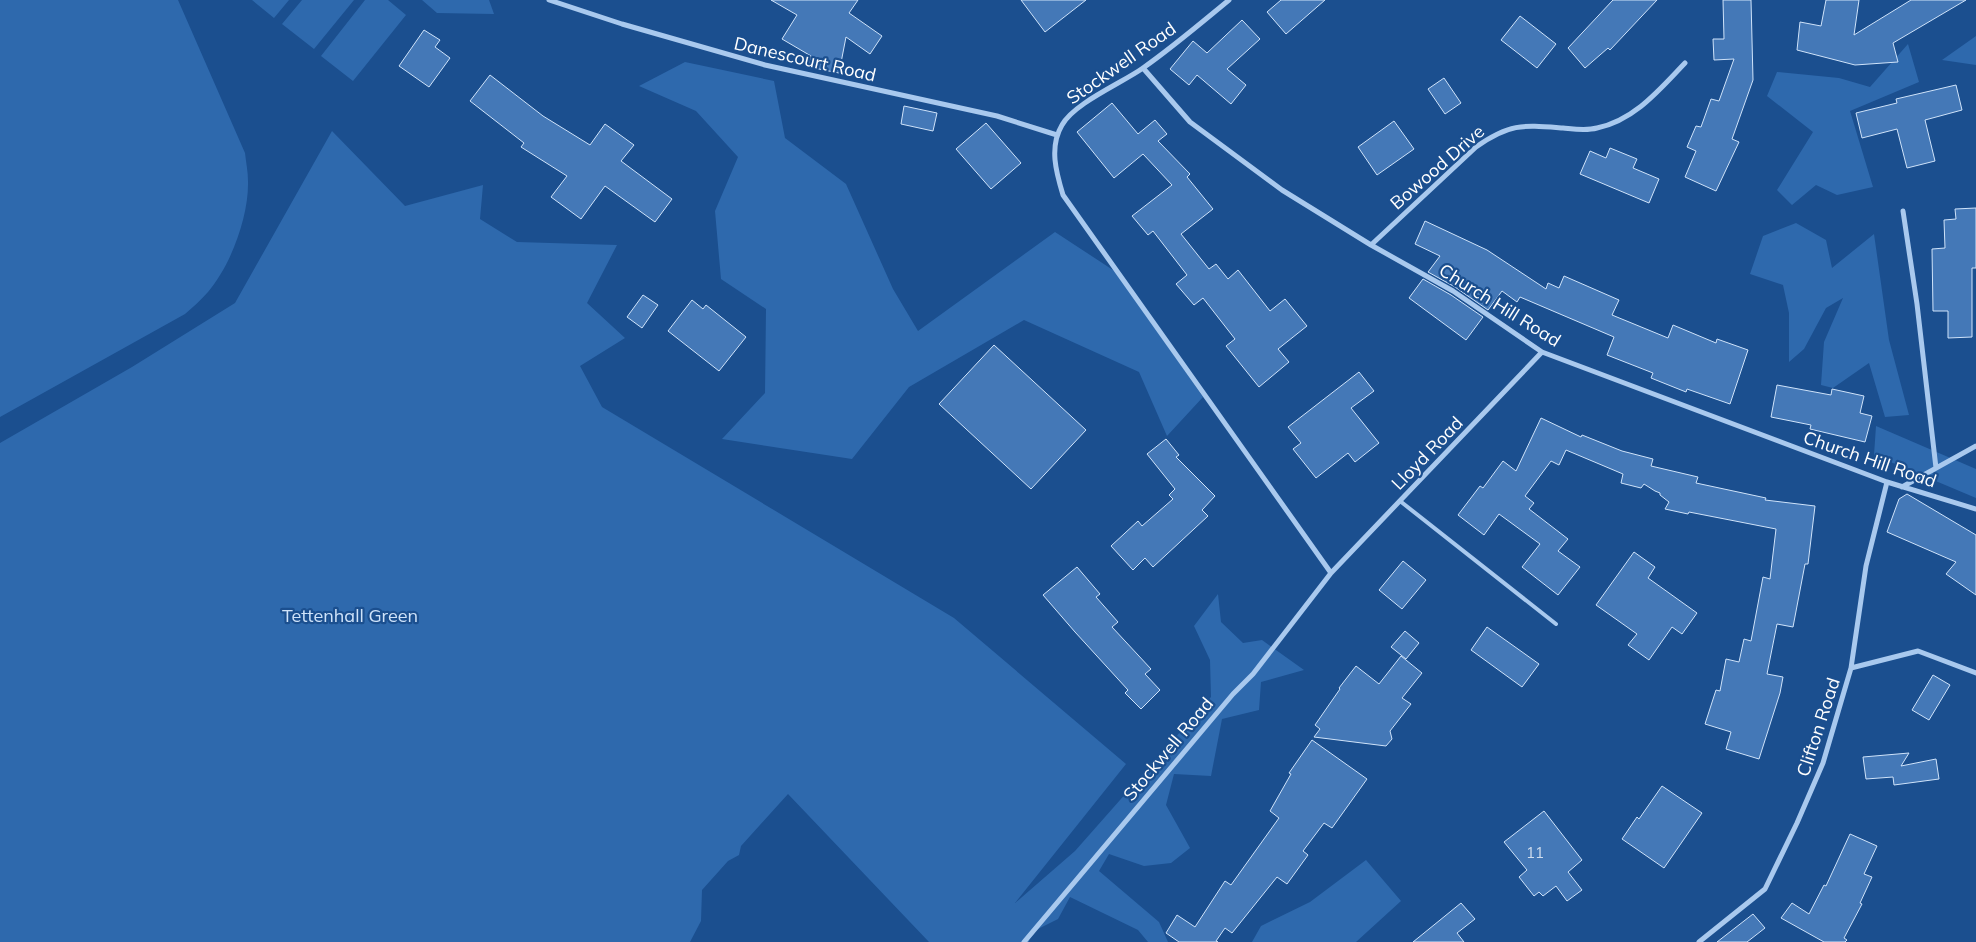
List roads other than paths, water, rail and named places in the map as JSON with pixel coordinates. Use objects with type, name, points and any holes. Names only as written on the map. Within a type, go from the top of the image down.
[{"type":"street","name":"Danescourt Road","points":[[549,0],[622,24],[765,65],[997,116],[1057,135]]},
{"type":"street","name":"Stockwell Road","points":[[1057,135],[1063,123],[1076,109],[1143,68],[1229,0]]},
{"type":"street","name":"Bowood Drive","points":[[1371,245],[1476,148],[1495,134],[1516,127],[1540,126],[1583,130],[1598,128],[1617,121],[1644,105],[1685,63]]},
{"type":"street","name":"Church Hill Road","points":[[1143,68],[1190,122],[1282,190],[1371,245],[1453,291],[1542,352],[1887,482],[1976,509]]},
{"type":"street","points":[[1057,135],[1055,150],[1056,170],[1063,195],[1331,573]]},
{"type":"street","points":[[1903,211],[1917,304],[1936,468]]},
{"type":"street","name":"Lloyd Road","points":[[1331,573],[1542,352]]},
{"type":"street","points":[[1902,487],[1976,446]]},
{"type":"street","name":"Clifton Road","points":[[1699,942],[1765,889],[1823,763],[1852,668],[1866,566],[1887,482]]},
{"type":"street","name":"Stockwell Road","points":[[1024,942],[1228,699],[1253,674],[1331,573]]},
{"type":"street","points":[[1852,668],[1918,651],[1976,673]]},
{"type":"lane","points":[[1400,500],[1556,624]]},
{"type":"park label","name":"Tettenhall Green","points":[[350,615]]}]
